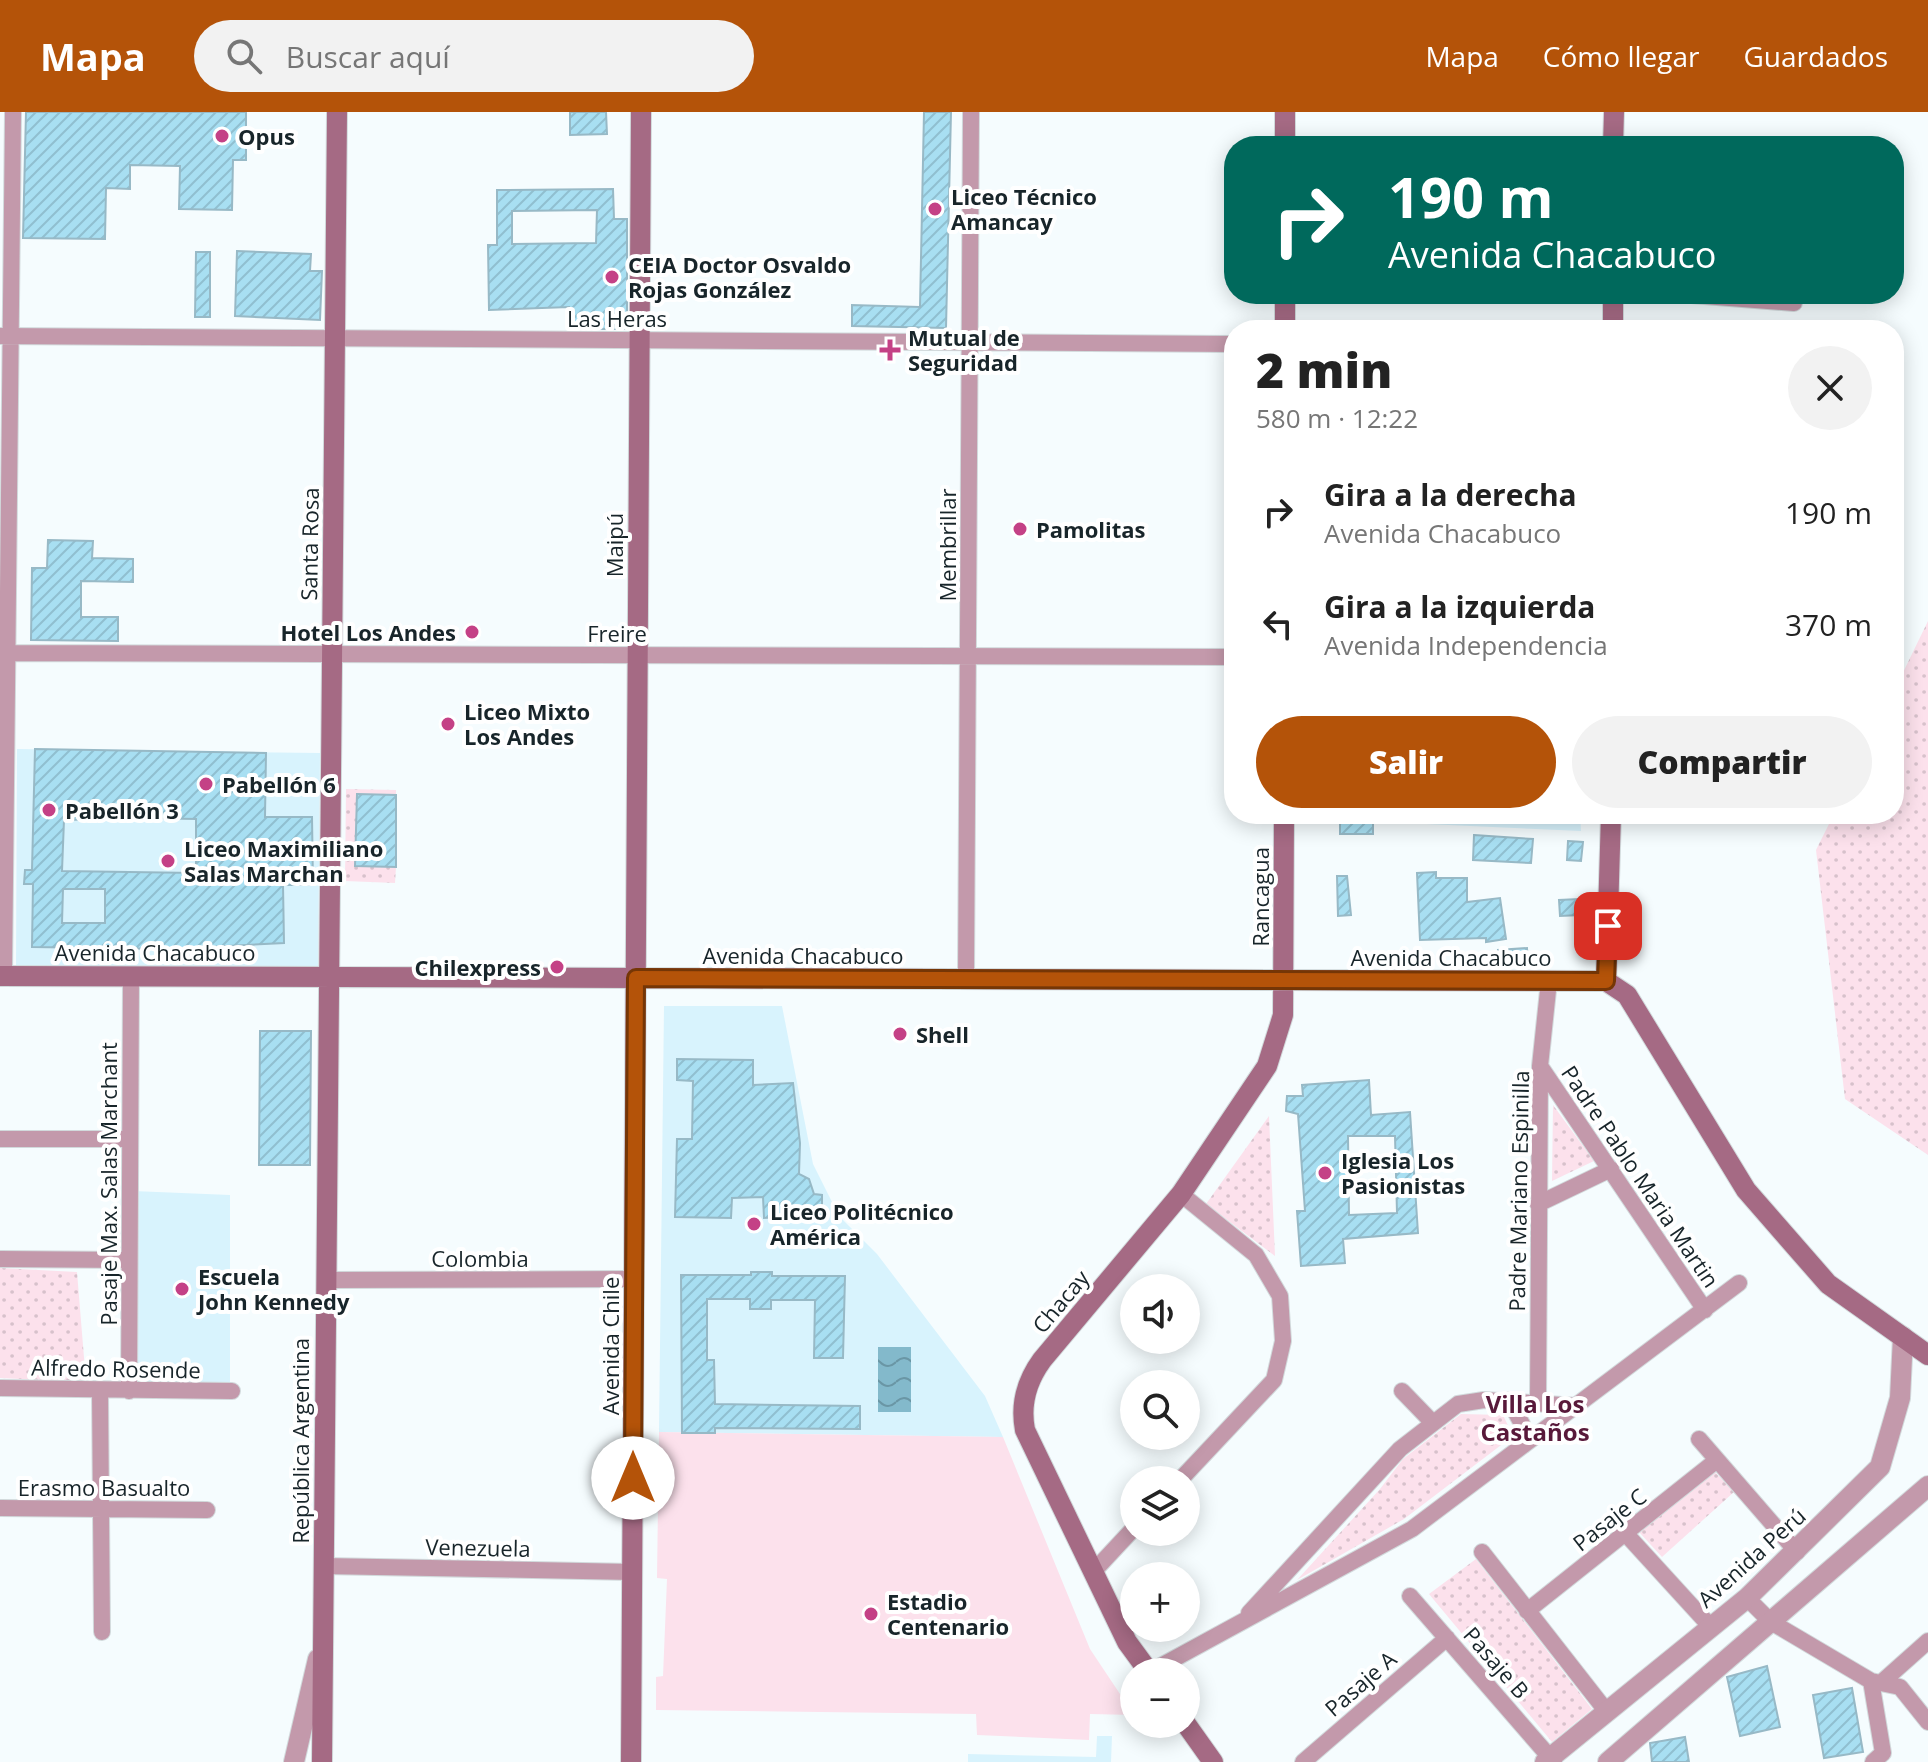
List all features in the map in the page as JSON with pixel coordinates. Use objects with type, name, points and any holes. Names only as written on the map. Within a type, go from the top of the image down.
[{"type":"main road","name":"Santa Rosa","points":[[328,977],[337,112]]},
{"type":"main road","name":"Maipú","points":[[636,978],[641,112]]},
{"type":"main road","points":[[1285,112],[1285,136]]},
{"type":"main road","points":[[1613,136],[1614,112]]},
{"type":"main road","name":"Rancagua","points":[[1284,824],[1284,980]]},
{"type":"main road","points":[[1611,824],[1606,981],[1627,995],[1746,1190],[1828,1284],[1928,1355]]},
{"type":"main road","name":"Avenida Chacabuco","points":[[2,976],[1606,981]]},
{"type":"main road","name":"República Argentina","points":[[322,1762],[328,977]]},
{"type":"main road","name":"Avenida Chile","points":[[631,1762],[636,978]]},
{"type":"main road","name":"Chacay","points":[[1139,1658],[1127,1642],[1025,1430],[1024,1400],[1030,1379],[1042,1360],[1181,1194],[1267,1066],[1283,1015],[1284,980]]},
{"type":"main road","points":[[1196,1738],[1213,1762]]},
{"type":"street","points":[[2,976],[6,336],[13,112]]},
{"type":"street","name":"Membrillar","points":[[966,979],[971,112]]},
{"type":"street","name":"Las Heras","points":[[6,336],[1224,344]]},
{"type":"street","name":"Freire","points":[[4,653],[1224,657]]},
{"type":"street","name":"Pasaje Max. Salas Marchant","points":[[129,1391],[131,976]]},
{"type":"street","name":"Padre Mariano Espinilla","points":[[1538,1403],[1540,1066],[1549,981]]},
{"type":"street","name":"Padre Pablo Maria Martin","points":[[1540,1066],[1705,1310]]},
{"type":"street","points":[[0,1139],[130,1139]]},
{"type":"street","points":[[1538,1204],[1611,1169]]},
{"type":"street","points":[[1181,1194],[1256,1255],[1280,1296],[1283,1341],[1274,1380],[1193,1466]]},
{"type":"street","points":[[0,1259],[129,1260]]},
{"type":"street","name":"Colombia","points":[[326,1280],[634,1279]]},
{"type":"street","points":[[1176,1658],[1412,1529],[1739,1283]]},
{"type":"street","points":[[1903,1337],[1928,1340]]},
{"type":"street","name":"Avenida Perú","points":[[1550,1760],[1747,1598],[1880,1467],[1900,1398],[1903,1337]]},
{"type":"street","name":"Alfredo Rosende","points":[[0,1388],[232,1391]]},
{"type":"street","points":[[100,1391],[102,1632]]},
{"type":"street","points":[[1402,1391],[1433,1423]]},
{"type":"street","points":[[1240,1623],[1400,1449],[1458,1404],[1509,1400],[1577,1406]]},
{"type":"street","points":[[1509,1400],[1522,1424],[1524,1445]]},
{"type":"street","points":[[1699,1439],[1797,1552]]},
{"type":"street","name":"Pasaje C","points":[[1527,1611],[1717,1460]]},
{"type":"street","points":[[1608,1762],[1928,1486]]},
{"type":"street","name":"Erasmo Basualto","points":[[0,1508],[207,1510]]},
{"type":"street","points":[[1626,1534],[1710,1626]]},
{"type":"street","points":[[1094,1571],[1120,1543]]},
{"type":"street","points":[[1482,1552],[1607,1712]]},
{"type":"street","name":"Venezuela","points":[[324,1566],[632,1572]]},
{"type":"street","name":"Pasaje B","points":[[1410,1596],[1550,1760]]},
{"type":"street","points":[[1747,1598],[1771,1622],[1876,1681],[1900,1687],[1928,1722]]},
{"type":"street","name":"Pasaje A","points":[[1303,1762],[1447,1638]]},
{"type":"street","points":[[294,1762],[323,1639]]},
{"type":"street","points":[[1876,1681],[1928,1641]]},
{"type":"street","points":[[1873,1762],[1883,1753],[1876,1681]]},
{"type":"shaded area","points":[[1928,621],[1928,1155],[1845,1099],[1816,850],[1829,824],[1904,824],[1904,670]]},
{"type":"shaded area","name":"Liceo Maximiliano Salas Marchan","points":[[17,749],[320,753],[318,970],[16,969]]},
{"type":"shaded area","points":[[346,789],[396,790],[396,795],[357,795],[355,865],[396,867],[395,883],[345,881]]},
{"type":"shaded area","points":[[1426,824],[1581,824],[1581,831]]},
{"type":"shaded area","name":"Liceo Politécnico América","points":[[664,1006],[782,1006],[813,1164],[839,1216],[877,1254],[985,1396],[1003,1437],[659,1432]]},
{"type":"shaded area","points":[[1553,1106],[1594,1161],[1552,1181]]},
{"type":"shaded area","points":[[1269,1116],[1275,1256],[1206,1204]]},
{"type":"shaded area","name":"Escuela John Kennedy","points":[[133,1191],[230,1195],[230,1383],[135,1384]]},
{"type":"shaded area","points":[[0,1268],[77,1272],[86,1382],[0,1378]]},
{"type":"shaded area","points":[[1461,1414],[1503,1415],[1513,1436],[1404,1519],[1297,1580],[1380,1489],[1403,1459]]},
{"type":"shaded area","name":"Estadio Centenario","points":[[659,1432],[1003,1437],[1090,1649],[1120,1694],[1120,1715],[1090,1714],[1089,1740],[977,1735],[976,1714],[656,1710],[656,1677],[663,1676],[667,1579],[657,1578]]},
{"type":"shaded area","points":[[1712,1469],[1734,1492],[1662,1557],[1639,1532]]},
{"type":"shaded area","points":[[1476,1559],[1592,1709],[1552,1742],[1429,1594]]},
{"type":"shaded area","points":[[1097,1736],[1112,1736],[1111,1762],[968,1762],[968,1754],[1096,1757]]},
{"type":"water","points":[[878,1347],[911,1347],[911,1412],[878,1412]]},
{"type":"building","points":[[26,112],[246,112],[246,160],[233,160],[232,210],[179,209],[180,166],[130,165],[130,189],[106,188],[105,239],[23,238]]},
{"type":"building","points":[[570,112],[606,112],[607,134],[570,135]]},
{"type":"building","name":"Liceo Técnico Amancay","points":[[924,112],[951,112],[946,328],[852,326],[852,305],[920,307]]},
{"type":"building","points":[[613,189],[614,219],[627,219],[627,329],[568,329],[569,307],[489,310],[488,245],[497,245],[497,190]],"holes":[[[597,210],[596,243],[512,244],[512,211]]]},
{"type":"building","points":[[237,251],[311,254],[310,271],[322,271],[320,320],[235,316]]},
{"type":"building","points":[[196,252],[210,252],[210,317],[195,317]]},
{"type":"building","points":[[48,540],[93,541],[92,558],[133,559],[133,582],[81,581],[81,617],[118,617],[118,641],[31,640],[32,568],[47,568]]},
{"type":"building","name":"Liceo Maximiliano Salas Marchan","points":[[35,749],[266,753],[265,817],[312,817],[313,885],[283,885],[284,943],[171,949],[32,947],[33,884],[24,884],[25,870],[32,870]],"holes":[[[196,819],[196,873],[62,871],[64,820]],[[63,889],[105,889],[105,923],[62,923]]]},
{"type":"building","points":[[357,794],[396,795],[396,867],[355,866]]},
{"type":"building","points":[[1340,824],[1373,824],[1373,834],[1340,834]]},
{"type":"building","points":[[1474,835],[1533,839],[1531,863],[1473,860]]},
{"type":"building","points":[[1568,841],[1583,842],[1581,861],[1567,860]]},
{"type":"building","points":[[1436,872],[1436,878],[1467,878],[1467,902],[1500,898],[1506,939],[1486,942],[1486,938],[1420,940],[1417,873]]},
{"type":"building","points":[[1337,876],[1347,876],[1351,915],[1338,916]]},
{"type":"building","points":[[1579,899],[1580,915],[1560,916],[1559,900]]},
{"type":"building","points":[[1527,948],[1528,965],[1499,967],[1498,950]]},
{"type":"building","points":[[260,1031],[311,1031],[310,1165],[259,1165]]},
{"type":"building","points":[[677,1059],[753,1060],[753,1085],[793,1083],[800,1143],[799,1174],[809,1179],[814,1194],[822,1195],[822,1215],[764,1218],[763,1197],[732,1198],[731,1218],[675,1217],[677,1139],[692,1139],[693,1081],[677,1080]]},
{"type":"building","name":"Iglesia Los Pasionistas","points":[[1369,1080],[1371,1115],[1410,1112],[1418,1233],[1343,1239],[1345,1263],[1301,1266],[1297,1211],[1305,1211],[1298,1114],[1286,1111],[1287,1096],[1303,1096],[1302,1085]],"holes":[[[1348,1136],[1395,1136],[1397,1213],[1349,1215]]]},
{"type":"building","points":[[751,1272],[772,1272],[772,1276],[845,1276],[843,1358],[814,1358],[815,1300],[771,1300],[771,1309],[750,1309],[750,1299],[707,1299],[707,1360],[714,1360],[715,1404],[860,1406],[860,1429],[715,1428],[715,1433],[682,1433],[681,1275],[751,1275]]},
{"type":"building","points":[[1767,1666],[1780,1727],[1740,1736],[1727,1677]]},
{"type":"building","points":[[1852,1688],[1863,1752],[1824,1758],[1813,1695]]},
{"type":"building","points":[[1685,1737],[1689,1762],[1652,1762],[1650,1743]]},
{"type":"place","name":"Opus","points":[[222,136]]},
{"type":"place","name":"Liceo Técnico Amancay","points":[[935,209]]},
{"type":"place","name":"CEIA Doctor Osvaldo Rojas González","points":[[612,277]]},
{"type":"place","name":"Mutual de Seguridad","points":[[890,350]]},
{"type":"place","name":"Pamolitas","points":[[1020,529]]},
{"type":"place","name":"Hotel Los Andes","points":[[472,632]]},
{"type":"place","name":"Liceo Mixto Los Andes","points":[[448,724]]},
{"type":"place","name":"Pabellón 6","points":[[206,784]]},
{"type":"place","name":"Pabellón 3","points":[[49,810]]},
{"type":"place","name":"Liceo Maximiliano Salas Marchan","points":[[168,861]]},
{"type":"place","name":"Chilexpress","points":[[557,967]]},
{"type":"place","name":"Shell","points":[[900,1034]]},
{"type":"place","name":"Iglesia Los Pasionistas","points":[[1325,1173]]},
{"type":"place","name":"Liceo Politécnico América","points":[[754,1224]]},
{"type":"place","name":"Escuela John Kennedy","points":[[182,1289]]},
{"type":"place","name":"Estadio Centenario","points":[[871,1614]]},
{"type":"district","name":"Villa Los Castaños","points":[[1535,1417]]},
{"type":"route","points":[[633,1478],[636,978],[1606,981],[1608,926]]}]
